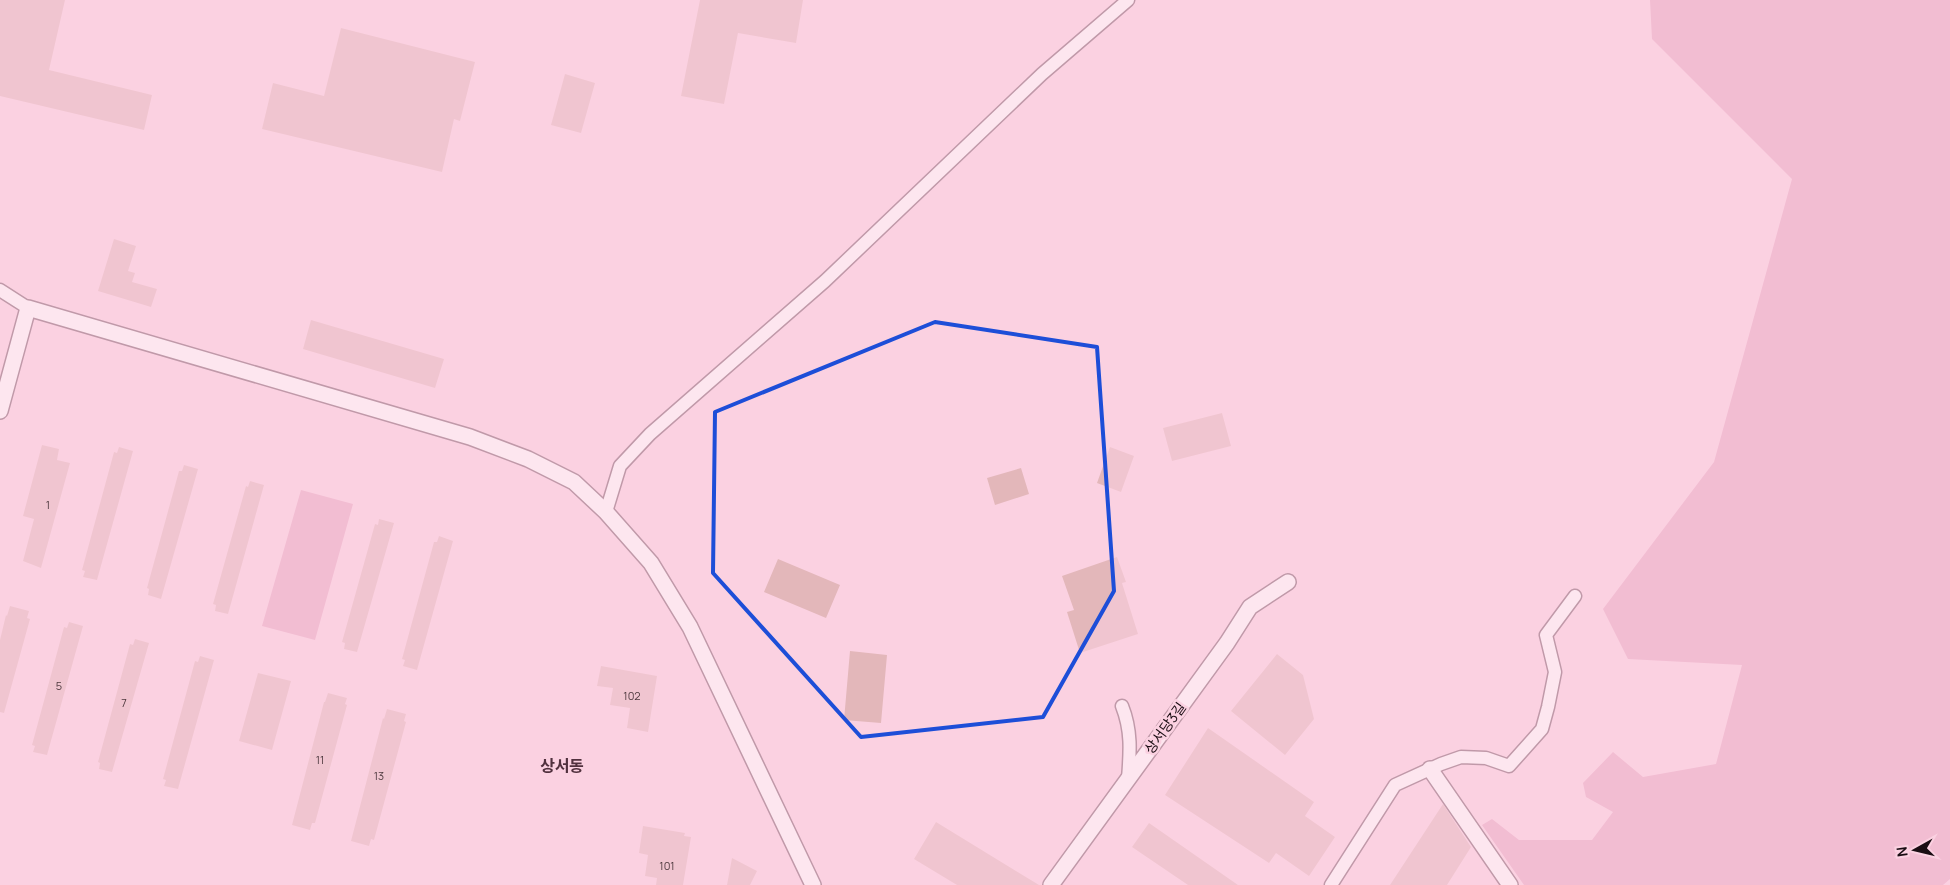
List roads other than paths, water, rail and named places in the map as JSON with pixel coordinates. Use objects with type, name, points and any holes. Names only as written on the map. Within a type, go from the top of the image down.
[{"type":"street","points":[[606,512],[620,466],[650,434],[825,281],[1042,74],[1128,0]]},
{"type":"street","points":[[0,290],[28,308],[470,437],[528,459],[572,481],[606,512],[651,563],[690,627],[813,885]]},
{"type":"street","points":[[0,411],[28,308]]},
{"type":"street","name":"상서당3길","points":[[1050,885],[1227,643],[1250,607],[1288,582]]},
{"type":"street","points":[[1331,885],[1395,785],[1461,757],[1486,758],[1509,766],[1542,729],[1555,672],[1546,635],[1575,596]]},
{"type":"street","points":[[1122,706],[1127,720],[1131,743],[1128,779]]},
{"type":"street","points":[[1430,769],[1510,885]]},
{"type":"district","name":"상서동","points":[[562,766]]}]
